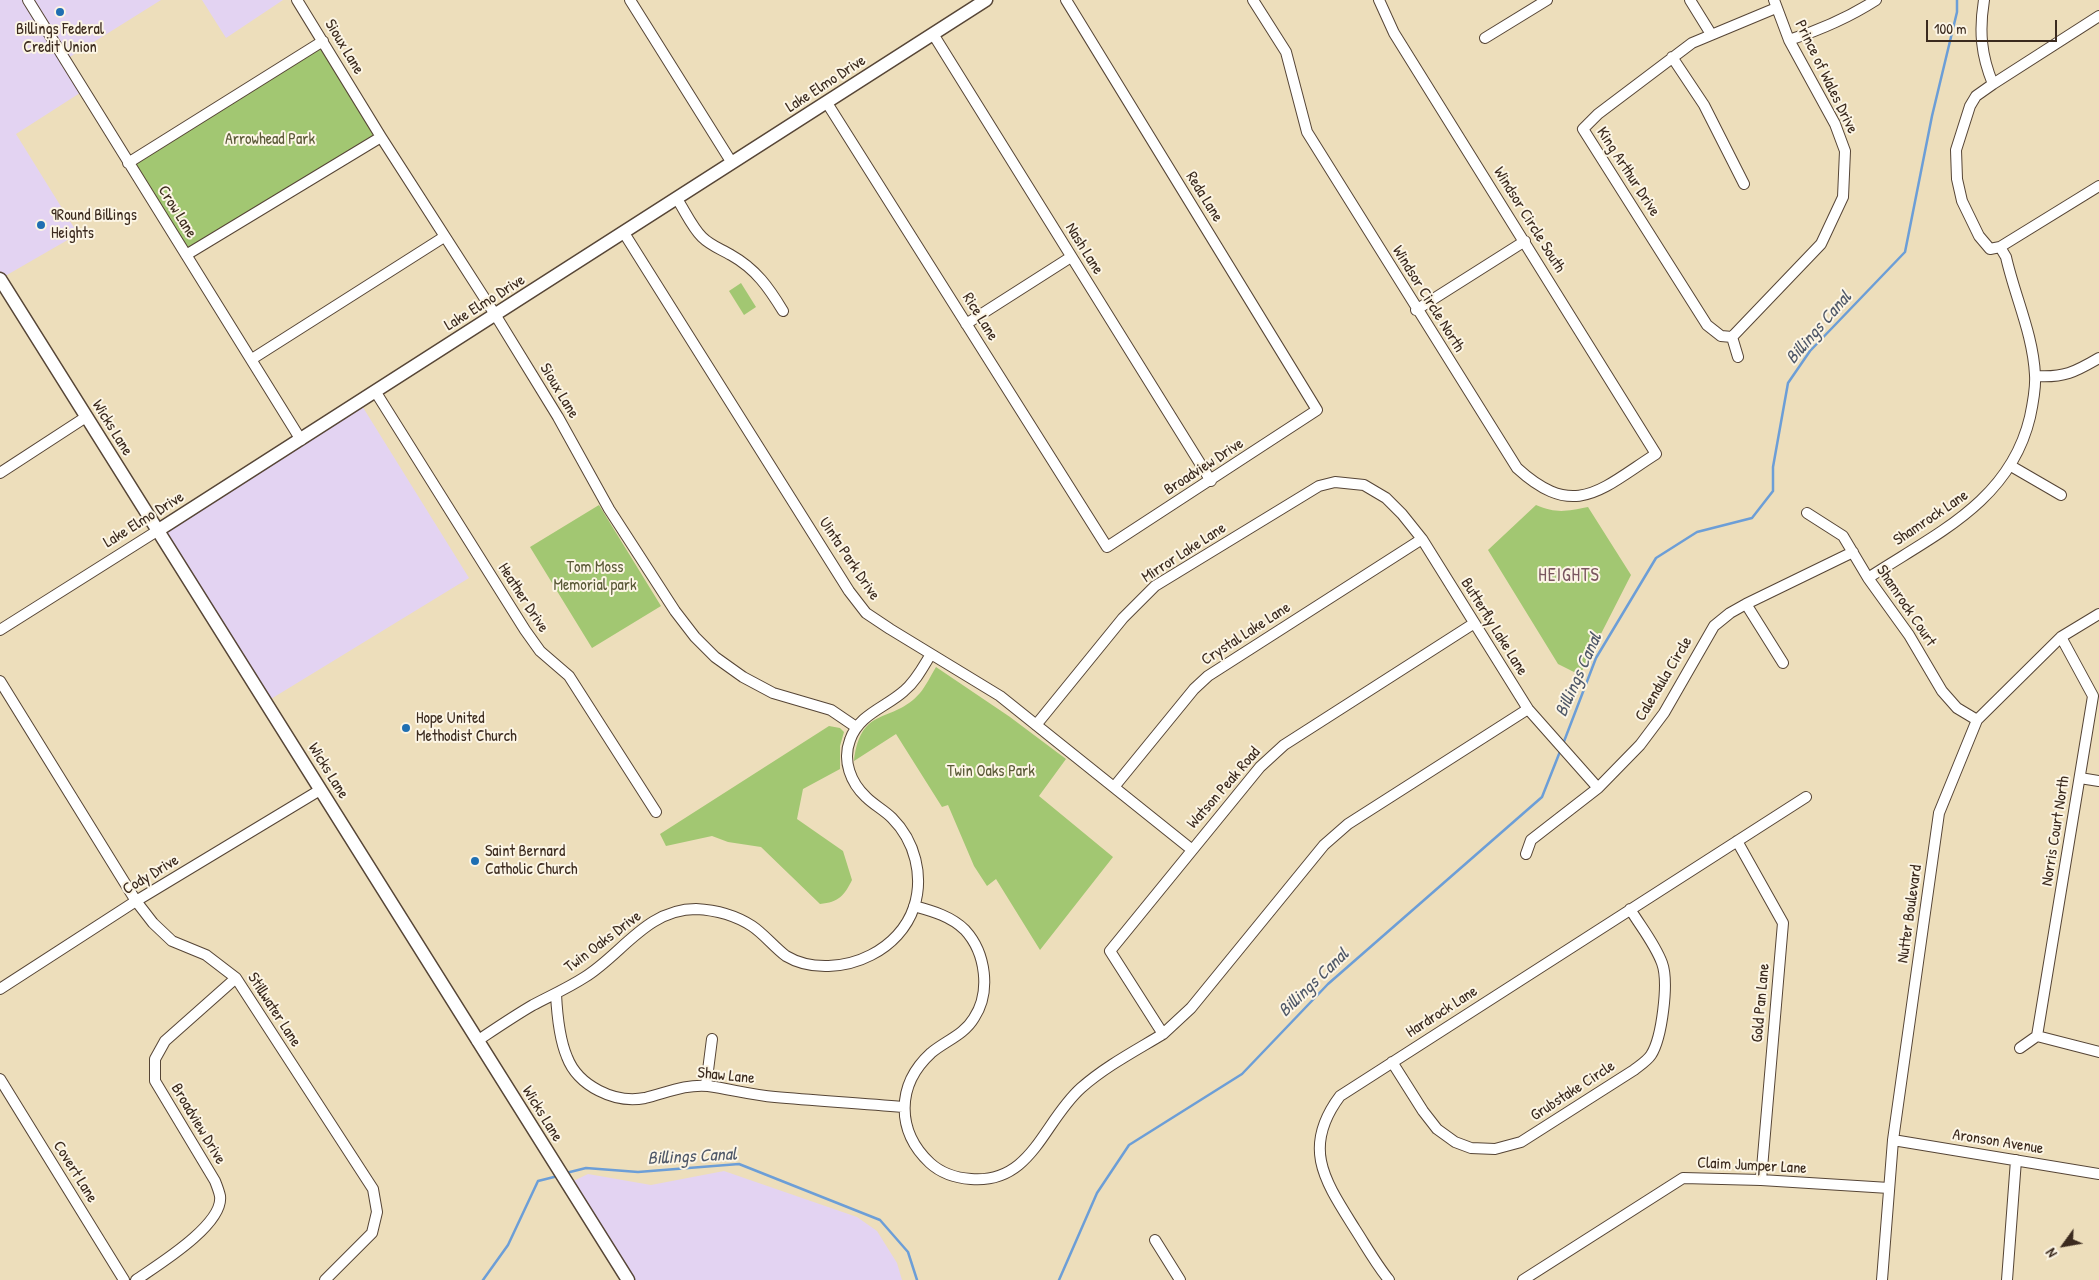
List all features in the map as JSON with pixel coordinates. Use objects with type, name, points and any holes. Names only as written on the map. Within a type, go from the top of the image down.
[{"type":"main road","name":"Lake Elmo Drive","points":[[158,531],[986,0]]},
{"type":"main road","name":"Wicks Lane","points":[[0,279],[566,1184],[628,1280]]},
{"type":"street","name":"Crow Lane","points":[[28,0],[301,440]]},
{"type":"street","name":"Sioux Lane","points":[[297,0],[381,137],[496,316],[558,418],[610,509],[675,611],[695,637],[715,657],[742,677],[773,693],[831,710],[856,727]]},
{"type":"street","points":[[630,0],[732,163]]},
{"type":"street","name":"Reda Lane","points":[[1066,0],[1317,410]]},
{"type":"street","name":"Windsor Circle North","points":[[1253,0],[1286,52],[1307,132],[1416,310],[1517,468],[1536,486],[1558,494],[1576,497],[1595,492],[1656,454]]},
{"type":"street","name":"Windsor Circle South","points":[[1379,0],[1394,32],[1656,454]]},
{"type":"street","points":[[1485,38],[1547,0]]},
{"type":"street","points":[[1690,0],[1711,34]]},
{"type":"street","points":[[1789,40],[1821,29],[1855,13],[1876,0]]},
{"type":"street","points":[[1984,0],[1980,40],[1984,62],[1993,84]]},
{"type":"street","name":"King Arthur Drive","points":[[1732,337],[1720,336],[1707,325],[1582,129],[1598,114],[1672,57],[1711,34],[1775,4]]},
{"type":"street","name":"Prince of Wales Drive","points":[[1732,337],[1821,244],[1843,197],[1845,151],[1835,124],[1789,40],[1775,4]]},
{"type":"street","name":"Shamrock Lane","points":[[1868,578],[1965,516],[1996,486],[2011,466],[2026,434],[2034,401],[2035,376],[2030,338],[2006,257],[1979,236],[1962,201],[1957,179],[1956,150],[1970,106],[1976,96],[2099,16]]},
{"type":"street","name":"Nash Lane","points":[[933,34],[1210,481]]},
{"type":"street","points":[[128,163],[323,40]]},
{"type":"street","points":[[1672,57],[1704,105],[1744,184]]},
{"type":"street","name":"Rice Lane","points":[[828,103],[1107,548]]},
{"type":"street","points":[[186,255],[381,137]]},
{"type":"street","points":[[1995,248],[2099,186]]},
{"type":"street","points":[[677,199],[701,236],[713,247],[732,256],[752,270],[767,284],[783,311]]},
{"type":"street","name":"Uinta Park Drive","points":[[624,233],[849,591],[866,612],[1000,696],[1191,849]]},
{"type":"street","points":[[252,359],[444,237]]},
{"type":"street","points":[[1416,310],[1525,241]]},
{"type":"street","points":[[966,324],[1071,257]]},
{"type":"street","points":[[1732,337],[1738,357]]},
{"type":"street","points":[[2035,376],[2054,377],[2068,375],[2099,358]]},
{"type":"street","name":"Heather Drive","points":[[375,391],[525,630],[540,651],[569,676],[656,812]]},
{"type":"street","name":"Broadview Drive","points":[[1107,548],[1317,410]]},
{"type":"street","points":[[0,473],[86,417]]},
{"type":"street","points":[[2011,466],[2061,496]]},
{"type":"street","name":"Mirror Lake Lane","points":[[1036,725],[1123,618],[1155,586],[1319,486],[1335,482],[1364,485]]},
{"type":"street","name":"Butterfly Lake Lane","points":[[1364,485],[1386,498],[1422,539],[1528,709],[1598,788]]},
{"type":"street","name":"Shamrock Court","points":[[1807,513],[1843,536],[1868,578],[1909,634],[1942,691],[1957,708],[1977,720]]},
{"type":"street","name":"Lake Elmo Drive","points":[[0,630],[158,531]]},
{"type":"street","name":"Crystal Lake Lane","points":[[1114,787],[1194,689],[1208,676],[1422,539]]},
{"type":"street","name":"Calendula Circle","points":[[1526,854],[1531,840],[1598,788],[1640,745],[1664,713],[1714,626],[1730,613],[1746,604],[1852,552]]},
{"type":"street","points":[[1746,604],[1783,663]]},
{"type":"street","name":"Nutter Boulevard","points":[[1882,1280],[1893,1140],[1939,813],[1977,720],[2061,638],[2099,614]]},
{"type":"street","name":"Watson Peak Road","points":[[1163,1034],[1110,951],[1260,766],[1284,745],[1474,624]]},
{"type":"street","name":"Norris Court North","points":[[2037,1036],[2093,696],[2061,638]]},
{"type":"street","name":"Twin Oaks Drive","points":[[477,1041],[606,963],[635,934],[676,910],[715,911],[730,915],[752,926],[787,956],[808,965],[832,966],[858,962],[882,950],[903,929],[914,906],[919,877],[914,854],[905,833],[891,817],[866,798],[855,784],[846,758],[849,742],[856,727],[870,713],[904,692],[917,679],[931,654]]},
{"type":"street","name":"Stillwater Lane","points":[[0,681],[136,901],[153,923],[172,941],[206,955],[236,978],[373,1190],[377,1212],[372,1233],[325,1280]]},
{"type":"street","points":[[914,906],[935,912],[965,930],[978,951],[984,974],[983,998],[974,1018],[961,1033],[931,1053],[913,1073],[903,1107],[908,1129],[917,1150],[931,1164],[955,1178],[987,1180],[1012,1171],[1030,1156],[1062,1108],[1086,1084],[1104,1069],[1163,1034],[1192,1008],[1324,845],[1348,824],[1528,709]]},
{"type":"street","points":[[2080,778],[2099,781]]},
{"type":"street","name":"Cody Drive","points":[[0,989],[136,901],[320,790]]},
{"type":"street","name":"Hardrock Lane","points":[[1389,1280],[1331,1191],[1320,1164],[1320,1136],[1328,1112],[1340,1096],[1806,797]]},
{"type":"street","name":"Gold Pan Lane","points":[[1737,841],[1783,923],[1761,1180]]},
{"type":"street","name":"Grubstake Circle","points":[[1392,1062],[1423,1112],[1437,1129],[1470,1153],[1521,1142],[1634,1070],[1650,1056],[1659,1039],[1664,978],[1663,965],[1630,909]]},
{"type":"street","name":"Broadview Drive","points":[[136,1280],[194,1239],[217,1211],[220,1197],[215,1181],[155,1081],[155,1059],[165,1041],[236,978]]},
{"type":"street","name":"Shaw Lane","points":[[556,994],[556,1012],[567,1058],[578,1073],[596,1088],[613,1098],[643,1098],[681,1087],[706,1086],[774,1097],[903,1107]]},
{"type":"street","points":[[2020,1048],[2037,1036],[2099,1052]]},
{"type":"street","points":[[706,1086],[712,1039]]},
{"type":"street","name":"Covert Lane","points":[[0,1079],[124,1280]]},
{"type":"street","name":"Aronson Avenue","points":[[1893,1140],[2099,1174]]},
{"type":"street","points":[[2007,1280],[2016,1160]]},
{"type":"street","name":"Claim Jumper Lane","points":[[1523,1280],[1683,1178],[1761,1180],[1889,1188]]},
{"type":"street","points":[[1155,1240],[1178,1277],[1167,1280]]},
{"type":"shaded area","points":[[0,0],[161,0],[65,60],[83,91],[16,134],[78,234],[0,279]]},
{"type":"shaded area","points":[[202,0],[283,0],[226,38]]},
{"type":"shaded area","points":[[359,401],[469,578],[266,702],[158,531]]},
{"type":"shaded area","points":[[724,1171],[857,1217],[877,1231],[897,1263],[902,1280],[628,1280],[567,1184],[588,1174],[651,1185]]},
{"type":"green space","name":"Arrowhead Park","points":[[322,46],[379,134],[188,250],[131,161]]},
{"type":"green space","points":[[741,283],[756,307],[744,315],[729,291]]},
{"type":"green space","name":"Tom Moss Memorial park","points":[[599,505],[661,606],[592,648],[530,547]]},
{"type":"green space","points":[[1536,505],[1550,510],[1562,511],[1588,507],[1631,575],[1580,675],[1558,664],[1488,550]]},
{"type":"green space","name":"Twin Oaks Park","points":[[936,667],[1010,717],[1066,759],[1039,796],[1113,857],[1040,950],[996,879],[987,886],[974,866],[948,805],[942,807],[896,734],[854,761],[863,731],[879,718],[909,703],[920,693]]},
{"type":"green space","points":[[829,726],[840,728],[844,732],[840,746],[840,769],[803,789],[797,819],[843,851],[852,880],[846,890],[836,900],[820,904],[761,847],[728,842],[712,836],[666,846],[660,834]]},
{"type":"waterway","name":"Billings Canal","points":[[1563,744],[1596,658],[1656,558],[1697,532],[1752,518],[1773,491],[1773,467],[1788,383],[1810,351],[1905,252],[1932,116],[1957,12],[1957,0]]},
{"type":"waterway","name":"Billings Canal","points":[[1059,1280],[1097,1193],[1129,1145],[1242,1074],[1328,984],[1542,797],[1561,749]]},
{"type":"waterway","name":"Billings Canal","points":[[566,1173],[586,1168],[638,1172],[739,1164],[880,1220],[908,1252],[917,1280]]},
{"type":"waterway","name":"Billings Canal","points":[[483,1280],[508,1245],[538,1181],[558,1176]]},
{"type":"place","name":"Billings Federal Credit Union","points":[[60,12]]},
{"type":"place","name":"9Round Billings Heights","points":[[41,225]]},
{"type":"place","name":"Hope United Methodist Church","points":[[406,728]]},
{"type":"place","name":"Saint Bernard Catholic Church","points":[[475,861]]},
{"type":"district","name":"HEIGHTS","points":[[1569,576]]}]
